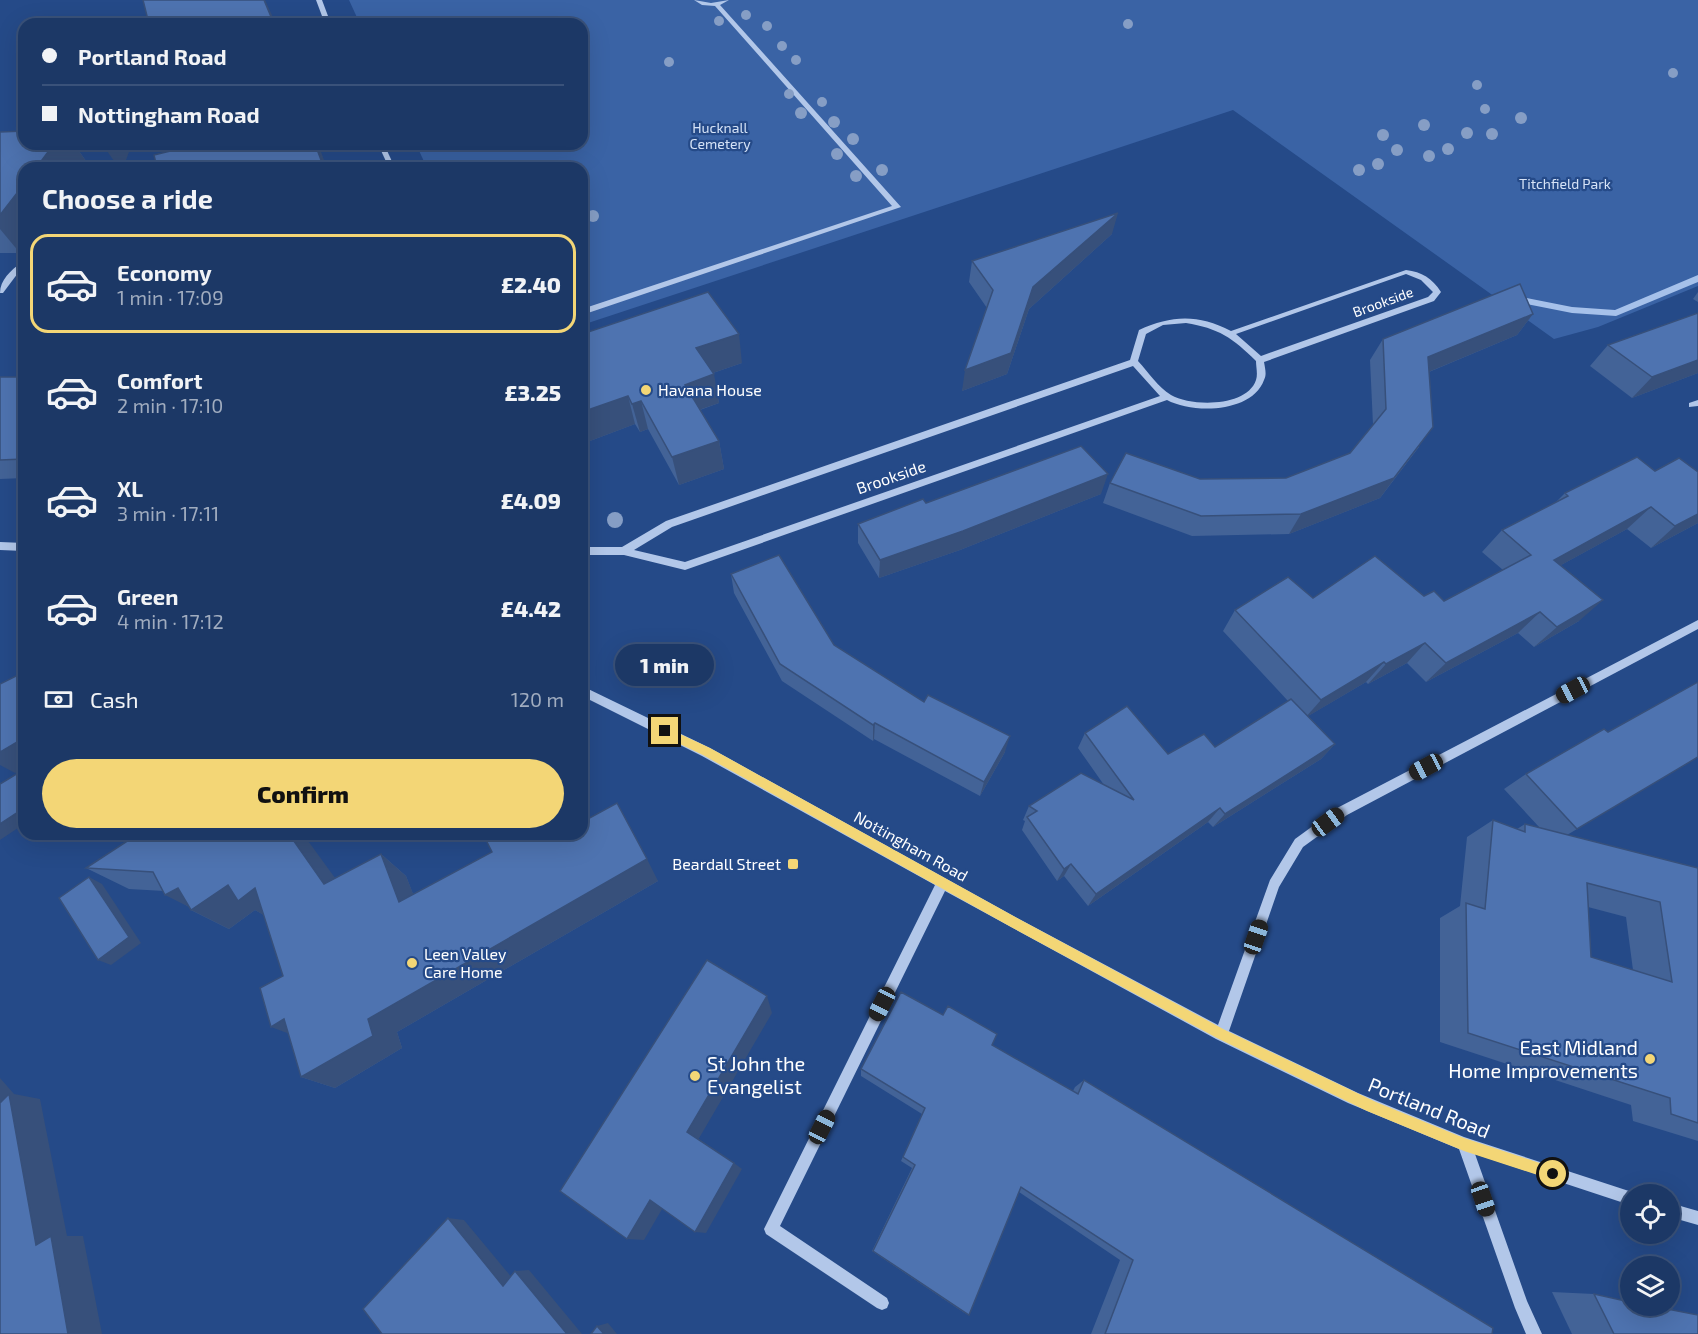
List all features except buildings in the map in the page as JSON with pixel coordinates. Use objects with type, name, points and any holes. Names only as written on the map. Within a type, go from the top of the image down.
[{"type":"street","points":[[319,0],[326,18]]},
{"type":"street","points":[[697,0],[706,5],[717,5],[726,0]]},
{"type":"street","points":[[588,310],[897,207],[717,5]]},
{"type":"street","points":[[0,291],[18,269]]},
{"type":"street","name":"Brookside","points":[[1232,333],[1406,272],[1419,274],[1431,283],[1437,292],[1431,299],[1424,302],[1260,360]]},
{"type":"street","points":[[1186,320],[1213,324],[1232,333],[1260,360],[1261,380],[1249,396],[1225,405],[1195,405],[1166,397],[1134,362],[1142,332],[1161,323],[1186,320]]},
{"type":"street","name":"Brookside","points":[[624,551],[669,524],[1134,362]]},
{"type":"street","name":"Brookside","points":[[588,551],[624,551],[685,566],[1166,397]]},
{"type":"street","points":[[0,546],[18,547]]},
{"type":"street","points":[[1221,1034],[1274,884],[1299,843],[1343,811],[1698,624]]},
{"type":"street","name":"Nottingham Road","points":[[588,694],[706,752],[1221,1034]]},
{"type":"street","points":[[882,1303],[771,1229],[943,882]]},
{"type":"street","name":"Portland Road","points":[[1221,1034],[1353,1098],[1464,1144],[1620,1195]]},
{"type":"street","points":[[1464,1144],[1520,1303],[1534,1334]]},
{"type":"street","points":[[1680,1213],[1698,1218]]},
{"type":"green space","name":"Hucknall Cemetery","points":[[349,0],[1698,0],[1698,286],[1598,327],[1554,339],[1233,110],[588,323],[588,162],[424,162],[419,150],[588,150],[588,18],[357,18]]},
{"type":"waterway","points":[[1511,298],[1572,310],[1616,313],[1698,278]]},
{"type":"place","name":"Havana House","points":[[646,390]]},
{"type":"place","name":"Beardall Street","points":[[793,864]]},
{"type":"place","name":"Leen Valley Care Home","points":[[412,963]]},
{"type":"place","name":"East Midland Home Improvements","points":[[1650,1059]]},
{"type":"place","name":"St John the Evangelist","points":[[695,1076]]},
{"type":"route","points":[[665,731],[1221,1034],[1353,1098],[1464,1144],[1553,1174]]},
{"type":"park label","name":"Titchfield Park","points":[[1565,184]]}]
